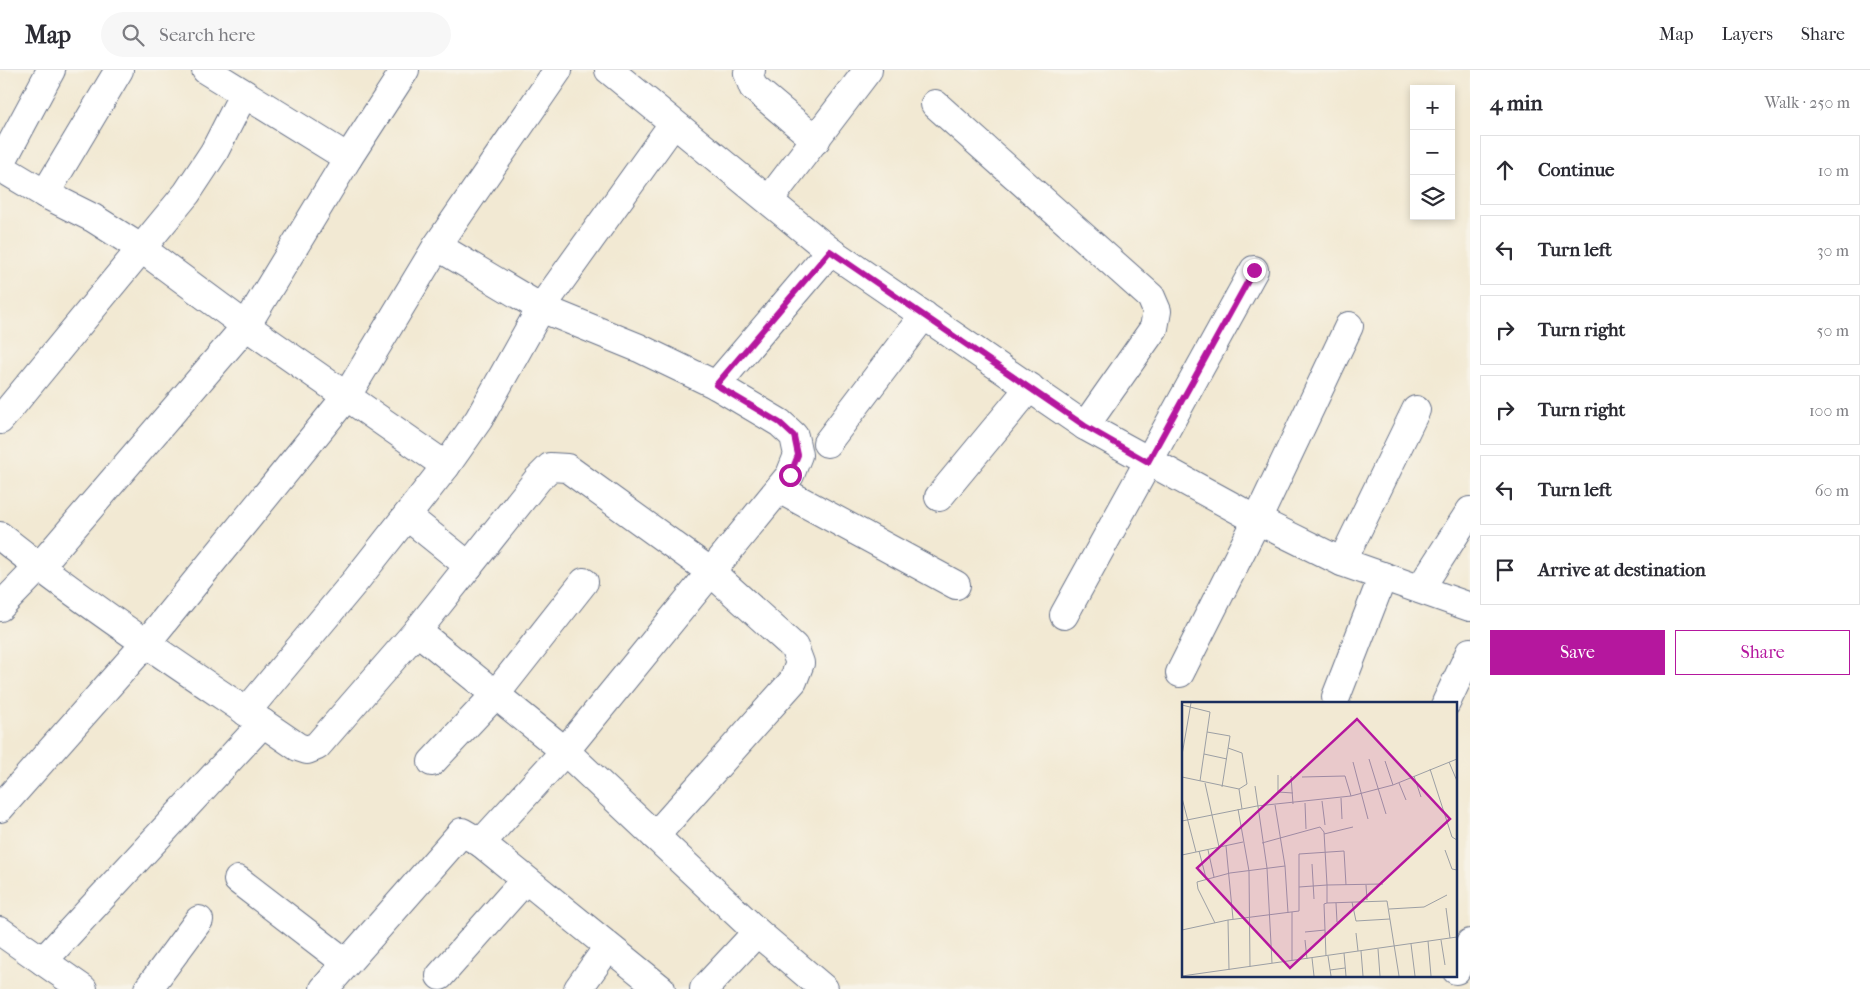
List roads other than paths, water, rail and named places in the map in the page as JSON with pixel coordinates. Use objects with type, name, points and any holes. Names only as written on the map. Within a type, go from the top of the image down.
[{"type":"street","points":[[51,70],[0,166],[45,194],[93,218],[142,249],[246,326],[446,466]]},
{"type":"street","points":[[45,194],[119,70]]},
{"type":"street","points":[[206,70],[243,95],[348,158]]},
{"type":"street","points":[[0,607],[39,567],[246,326],[348,158],[405,70]]},
{"type":"street","points":[[0,808],[146,642],[346,397],[437,246],[558,70]]},
{"type":"street","points":[[609,70],[830,251],[1085,426],[1148,462],[1342,562],[1470,607]]},
{"type":"street","points":[[751,70],[748,73],[753,87],[816,140]]},
{"type":"street","points":[[769,200],[868,70]]},
{"type":"street","points":[[0,420],[187,193],[214,152],[243,95]]},
{"type":"street","points":[[935,104],[1151,297],[1157,312],[1154,328],[1085,426]]},
{"type":"street","points":[[43,961],[254,717],[446,466],[479,419],[541,308],[673,124]]},
{"type":"street","points":[[437,246],[541,308],[639,348],[716,385],[780,423],[794,436],[798,455],[790,475],[565,751],[481,843]]},
{"type":"street","points":[[716,385],[830,251]]},
{"type":"street","points":[[1064,615],[1254,270]]},
{"type":"street","points":[[827,443],[924,315]]},
{"type":"street","points":[[1180,673],[1258,520],[1349,326]]},
{"type":"street","points":[[939,497],[1030,387]]},
{"type":"street","points":[[1342,562],[1416,410]]},
{"type":"street","points":[[0,536],[39,567],[146,642],[298,747],[307,750],[317,746],[417,631],[538,479],[550,468],[567,468],[711,572],[794,648],[800,663],[793,681],[655,836]]},
{"type":"street","points":[[778,489],[956,585]]},
{"type":"street","points":[[1420,589],[1470,511]]},
{"type":"street","points":[[407,516],[469,566]]},
{"type":"street","points":[[1336,697],[1383,576]]},
{"type":"street","points":[[432,762],[495,695],[584,582]]},
{"type":"street","points":[[417,631],[565,751],[757,932],[824,989]]},
{"type":"street","points":[[1446,702],[1470,652]]},
{"type":"street","points":[[324,989],[462,832],[481,843],[661,989]]},
{"type":"street","points":[[238,880],[346,963]]},
{"type":"street","points":[[440,976],[525,880]]},
{"type":"street","points":[[148,989],[199,920]]},
{"type":"street","points":[[0,931],[83,989]]},
{"type":"street","points":[[704,989],[757,932]]},
{"type":"street","points":[[1458,966],[1470,943]]},
{"type":"street","points":[[578,989],[608,947]]},
{"type":"street","points":[[1447,989],[1454,976]]}]
